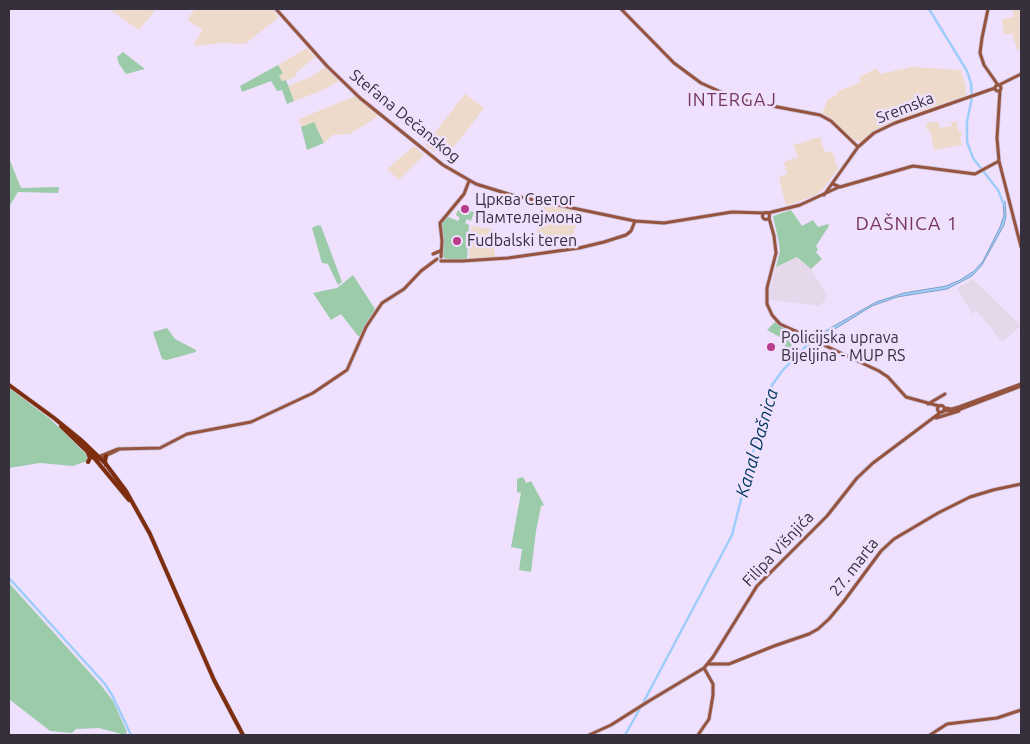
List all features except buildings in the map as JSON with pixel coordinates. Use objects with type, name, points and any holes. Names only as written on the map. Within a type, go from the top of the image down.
[{"type":"main road","name":"Stefana Dečanskog","points":[[276,9],[327,66],[360,98],[443,166],[469,181],[515,196],[635,221],[668,223],[731,212],[753,212],[766,216],[810,202],[840,187],[913,166],[971,174],[980,172],[999,162]]},
{"type":"main road","points":[[621,9],[674,63],[701,83],[725,94],[751,102],[820,115],[831,121],[858,147]]},
{"type":"main road","points":[[988,9],[980,53],[984,65],[997,88],[999,162],[1020,237],[1021,247]]},
{"type":"main road","name":"Sremska","points":[[824,195],[858,147],[874,133],[894,123],[997,88],[1021,74]]},
{"type":"main road","points":[[440,259],[442,241],[440,221],[464,194],[469,181]]},
{"type":"main road","points":[[833,184],[840,187]]},
{"type":"main road","points":[[753,212],[757,211],[757,207]]},
{"type":"main road","points":[[766,216],[772,228],[776,252],[767,288],[767,302],[776,320],[791,330],[804,338],[819,342],[879,371],[905,396],[941,410],[960,409],[1021,385]]},
{"type":"main road","points":[[95,460],[124,448],[157,448],[187,434],[251,422],[313,394],[347,370],[366,326],[382,303],[404,289],[422,271],[440,259],[450,262],[508,258],[579,248],[626,235],[631,231],[635,221]]},
{"type":"main road","points":[[433,254],[440,250]]},
{"type":"main road","points":[[812,339],[813,334],[818,331]]},
{"type":"main road","points":[[9,385],[67,428],[95,453],[105,455]]},
{"type":"main road","points":[[934,419],[941,410],[959,407],[1021,385]]},
{"type":"main road","points":[[929,404],[945,394]]},
{"type":"main road","points":[[934,419],[956,413],[960,409]]},
{"type":"main road","points":[[48,414],[101,465],[136,509]]},
{"type":"main road","name":"Filipa Višnjića","points":[[589,735],[611,725],[704,668],[757,586],[827,516],[866,468],[934,419]]},
{"type":"main road","points":[[87,451],[90,457],[107,467]]},
{"type":"main road","points":[[95,453],[95,460]]},
{"type":"main road","points":[[105,455],[107,467],[122,486],[136,509],[162,559],[214,680],[243,735]]},
{"type":"main road","name":"27. marta","points":[[708,664],[729,664],[818,629],[844,601],[881,551],[894,539],[938,513],[969,498],[988,491],[1021,484]]},
{"type":"main road","points":[[698,735],[709,718],[713,695],[713,684],[704,668]]},
{"type":"main road","points":[[930,735],[948,724],[997,718],[1021,710]]},
{"type":"shaded area","points":[[109,9],[156,9],[139,30]]},
{"type":"shaded area","points":[[195,9],[272,9],[279,17],[245,44],[222,43],[196,46],[194,43],[203,30],[187,20]]},
{"type":"shaded area","points":[[1012,9],[1021,9],[1021,48],[1017,50],[1012,33],[1004,35],[1002,19],[1014,17]]},
{"type":"shaded area","points":[[307,48],[315,57],[296,73],[293,78],[283,82],[279,75],[283,73],[278,65]]},
{"type":"shaded area","points":[[325,67],[339,81],[321,91],[294,101],[288,86],[310,77]]},
{"type":"shaded area","points":[[912,67],[961,70],[966,87],[966,96],[897,120],[882,127],[860,142],[856,141],[822,113],[828,99],[837,95],[836,92],[861,82],[859,77],[877,68],[880,74]]},
{"type":"shaded area","points":[[465,94],[484,108],[453,148],[444,140],[434,152],[425,145]]},
{"type":"shaded area","points":[[355,96],[379,116],[350,134],[333,135],[324,143],[314,122],[301,127],[299,119]]},
{"type":"shaded area","points":[[938,121],[940,128],[952,126],[951,122],[957,121],[958,130],[961,131],[962,135],[960,136],[962,145],[934,150],[931,134],[927,130],[926,123]]},
{"type":"shaded area","points":[[820,137],[825,153],[832,151],[838,169],[816,195],[786,206],[779,177],[787,174],[784,162],[798,157],[793,145]]},
{"type":"shaded area","points":[[414,146],[424,155],[399,180],[387,169]]},
{"type":"shaded area","points":[[544,204],[580,212],[573,236],[536,236]]},
{"type":"shaded area","points":[[471,226],[492,229],[495,257],[469,259]]},
{"type":"shaded area","points":[[797,257],[811,269],[826,293],[825,301],[817,307],[815,305],[770,300],[770,288],[776,267]]},
{"type":"shaded area","points":[[973,279],[1021,326],[1002,342],[977,311],[972,314],[957,288]]},
{"type":"green space","points":[[123,52],[145,69],[126,74],[119,64],[117,57]]},
{"type":"green space","points":[[278,65],[283,73],[279,76],[282,81],[286,80],[294,101],[287,104],[282,90],[277,91],[271,81],[242,92],[240,86]]},
{"type":"green space","points":[[314,122],[324,143],[307,150],[301,127]]},
{"type":"green space","points":[[9,158],[21,188],[59,187],[58,193],[18,192],[9,207]]},
{"type":"green space","name":"Fudbalski teren","points":[[458,210],[468,215],[470,211],[474,212],[471,221],[467,219],[465,223],[469,225],[467,260],[449,260],[442,255],[444,241],[441,226],[446,216],[458,221],[460,218],[456,215]]},
{"type":"green space","points":[[791,210],[802,226],[813,220],[818,227],[828,224],[829,226],[816,246],[818,250],[816,252],[822,259],[811,269],[797,257],[776,267],[780,251],[773,216]]},
{"type":"green space","points":[[318,225],[321,226],[342,282],[338,285],[328,264],[322,263],[312,228]]},
{"type":"green space","points":[[353,275],[375,309],[361,337],[358,336],[341,314],[331,320],[313,293],[337,288]]},
{"type":"green space","points":[[775,322],[795,335],[795,339],[788,352],[783,349],[787,341],[767,330]]},
{"type":"green space","points":[[167,328],[175,339],[196,350],[196,352],[167,360],[162,359],[153,332]]},
{"type":"green space","points":[[9,388],[49,418],[87,455],[87,461],[73,466],[40,463],[9,468]]},
{"type":"green space","points":[[523,477],[526,483],[531,481],[544,505],[541,506],[536,531],[531,572],[519,570],[522,549],[511,547],[521,493],[517,492],[517,479]]},
{"type":"green space","points":[[9,583],[113,701],[127,732],[125,735],[99,728],[76,729],[72,733],[50,731],[9,699]]},
{"type":"water","points":[[1005,202],[1006,216],[1004,225],[982,265],[972,276],[947,289],[897,297],[872,306],[806,347],[805,345],[827,330],[876,302],[904,293],[946,286],[974,271],[983,261],[1000,227],[1004,215],[1003,203]]},
{"type":"waterway","name":"Kanal Dašnica","points":[[929,9],[967,71],[971,83],[972,97],[967,122],[967,142],[973,158],[998,190],[1004,205]]},
{"type":"waterway","name":"Kanal Dašnica","points":[[625,735],[732,535],[772,385],[783,370],[807,345]]},
{"type":"waterway","points":[[9,578],[105,684],[131,735]]},
{"type":"place","name":"Црква Светог Памтелејмона","points":[[465,209]]},
{"type":"place","name":"Fudbalski teren","points":[[457,241]]},
{"type":"place","name":"Policijska uprava Bijeljina - MUP RS","points":[[771,347]]},
{"type":"district","name":"INTERGAJ","points":[[732,100]]},
{"type":"district","name":"DAŠNICA 1","points":[[907,224]]}]
